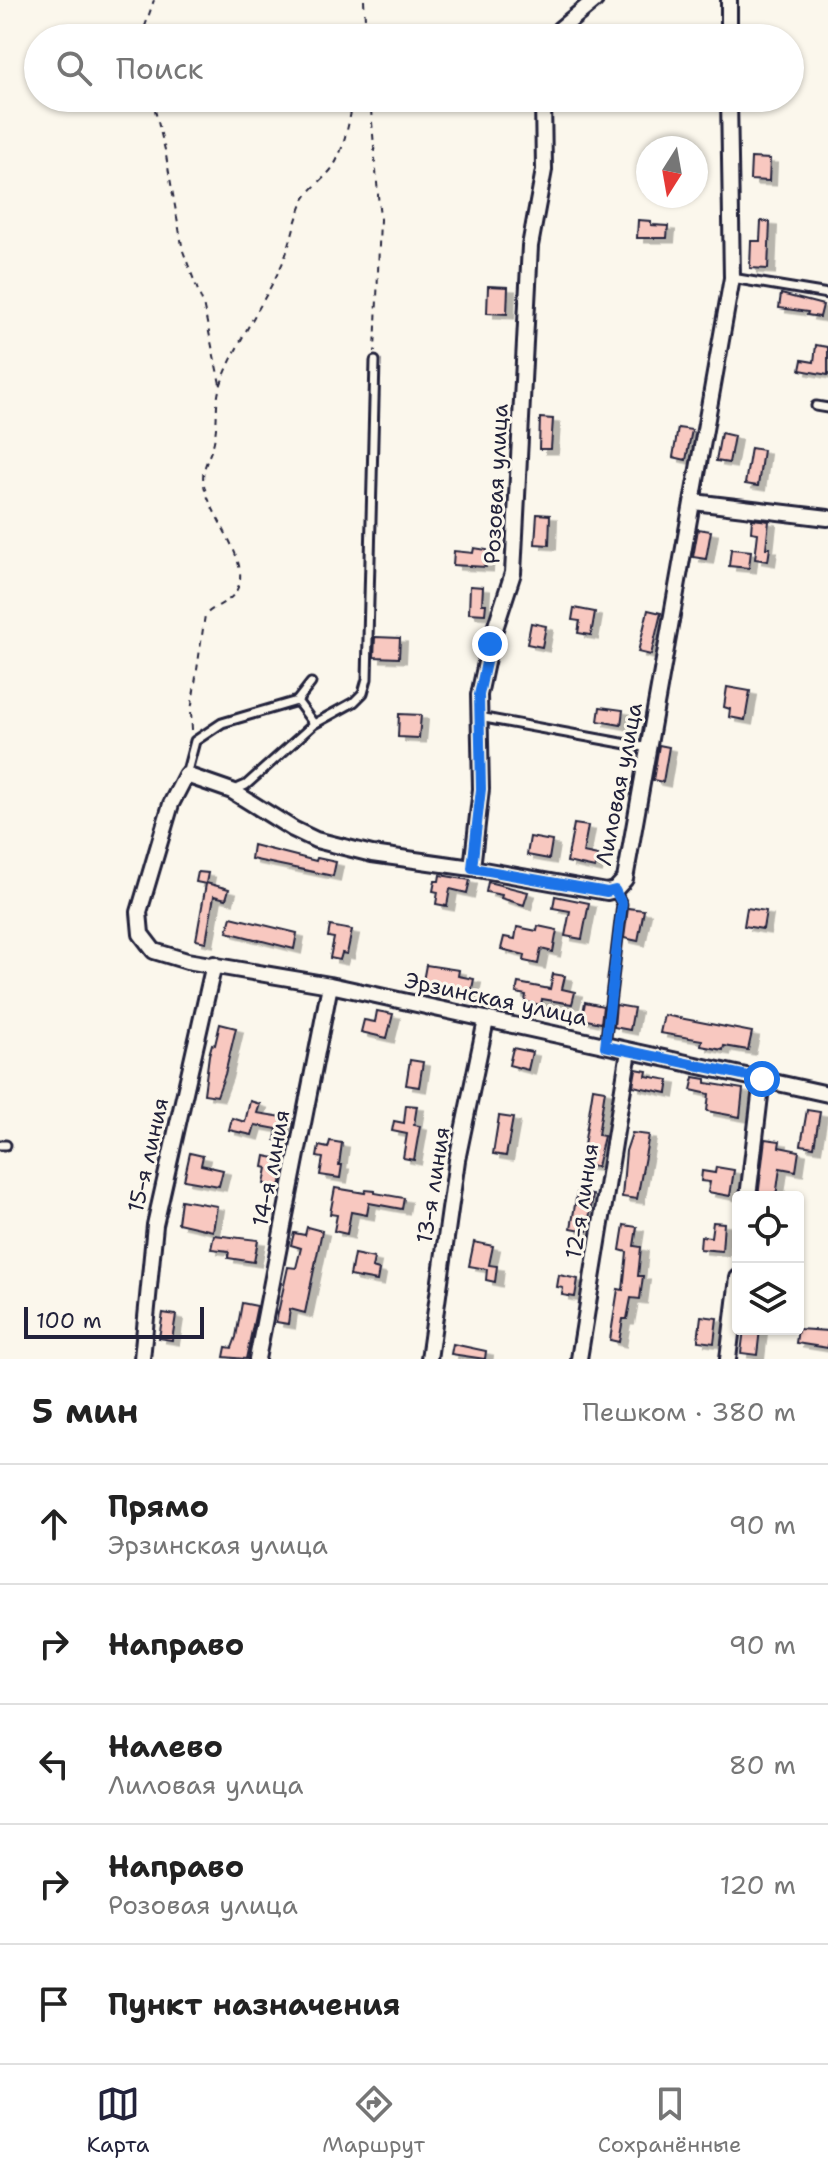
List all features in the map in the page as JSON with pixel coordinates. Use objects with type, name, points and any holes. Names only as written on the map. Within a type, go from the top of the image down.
[{"type":"street","points":[[566,24],[595,0]]},
{"type":"street","points":[[729,0],[729,24]]},
{"type":"street","name":"Розовая улица","points":[[472,868],[481,789],[479,695],[490,644],[513,573],[530,246],[544,170],[543,112]]},
{"type":"street","name":"Лиловая улица","points":[[186,775],[232,791],[316,840],[372,854],[607,892],[615,890],[625,879],[732,278],[729,112]]},
{"type":"street","points":[[694,502],[828,518]]},
{"type":"street","name":"Эрзинская улица","points":[[186,775],[171,804],[139,912],[141,934],[154,951],[187,961],[330,985],[828,1094]]},
{"type":"street","name":"15-я линия","points":[[142,1359],[155,1225],[214,964]]},
{"type":"street","name":"14-я линия","points":[[257,1359],[330,985]]},
{"type":"street","name":"13-я линия","points":[[429,1359],[457,1160],[486,1020]]},
{"type":"street","name":"12-я линия","points":[[579,1359],[629,1051]]},
{"type":"street","points":[[749,1191],[762,1079]]},
{"type":"street","points":[[728,1359],[732,1327]]},
{"type":"lane","points":[[732,278],[828,294]]},
{"type":"lane","points":[[232,791],[246,785],[314,724],[354,702],[363,693],[367,679],[375,361]]},
{"type":"lane","points":[[816,406],[828,408]]},
{"type":"lane","points":[[186,775],[195,741],[222,723],[297,701],[311,683]]},
{"type":"lane","points":[[297,701],[314,724]]},
{"type":"lane","points":[[479,717],[649,748]]},
{"type":"lane","points":[[605,1046],[622,904],[615,890]]},
{"type":"path","points":[[146,24],[154,0]]},
{"type":"path","points":[[364,0],[365,24]]},
{"type":"path","points":[[156,112],[183,251],[203,304],[221,386],[211,455],[203,472],[206,491],[239,566],[241,584],[233,597],[215,605],[205,615],[190,721],[195,741]]},
{"type":"path","points":[[221,386],[294,236],[301,205],[309,192],[332,169],[338,157],[350,112]]},
{"type":"path","points":[[371,112],[380,219],[375,361]]},
{"type":"building","points":[[751,158],[770,159],[769,181],[750,180]]},
{"type":"building","points":[[638,220],[668,226],[667,238],[637,238]]},
{"type":"building","points":[[761,221],[770,222],[768,269],[750,268],[751,241],[760,241]]},
{"type":"building","points":[[488,286],[508,287],[507,314],[487,313]]},
{"type":"building","points":[[781,294],[823,305],[820,317],[779,308]]},
{"type":"building","points":[[816,345],[828,347],[828,375],[800,370],[802,360],[814,362]]},
{"type":"building","points":[[540,418],[553,419],[551,449],[539,449]]},
{"type":"building","points":[[678,428],[692,430],[686,460],[673,457]]},
{"type":"building","points":[[721,433],[734,436],[729,463],[716,461]]},
{"type":"building","points":[[751,448],[763,450],[758,486],[745,484]]},
{"type":"building","points":[[537,514],[550,515],[549,545],[535,544]]},
{"type":"building","points":[[752,519],[769,521],[768,561],[755,559],[758,533],[751,532]]},
{"type":"building","points":[[698,529],[711,531],[706,559],[693,557]]},
{"type":"building","points":[[474,548],[487,550],[486,567],[453,565],[454,551],[473,553]]},
{"type":"building","points":[[731,549],[751,551],[749,568],[729,566]]},
{"type":"building","points":[[470,586],[483,587],[485,614],[469,613]]},
{"type":"building","points":[[574,608],[595,612],[591,635],[578,633],[580,621],[572,620]]},
{"type":"building","points":[[648,610],[661,613],[651,655],[638,652]]},
{"type":"building","points":[[531,623],[546,626],[542,647],[527,644]]},
{"type":"building","points":[[375,637],[400,638],[399,658],[374,657]]},
{"type":"building","points":[[727,687],[750,691],[745,720],[729,717],[730,709],[724,707]]},
{"type":"building","points":[[600,707],[623,710],[621,725],[598,721]]},
{"type":"building","points":[[399,714],[421,715],[419,738],[398,737]]},
{"type":"building","points":[[659,745],[669,747],[663,782],[653,780]]},
{"type":"building","points":[[574,824],[588,826],[583,853],[598,856],[595,868],[567,862]]},
{"type":"building","points":[[530,837],[552,841],[549,859],[527,855]]},
{"type":"building","points":[[253,845],[316,861],[317,858],[336,862],[333,876],[251,859]]},
{"type":"building","points":[[198,872],[208,873],[206,883],[229,889],[226,899],[214,896],[206,942],[196,940],[206,884],[196,882]]},
{"type":"building","points":[[440,875],[470,880],[467,893],[450,889],[447,906],[436,904],[438,892],[433,891]]},
{"type":"building","points":[[488,882],[528,892],[524,905],[486,892]]},
{"type":"building","points":[[555,896],[589,903],[582,939],[565,936],[570,911],[553,908]]},
{"type":"building","points":[[628,908],[644,910],[638,941],[624,938]]},
{"type":"building","points":[[747,908],[766,911],[763,929],[744,926]]},
{"type":"building","points":[[231,917],[297,933],[294,949],[227,932]]},
{"type":"building","points":[[330,926],[352,930],[347,954],[342,953],[340,960],[330,958],[334,938],[328,937]]},
{"type":"building","points":[[538,926],[557,930],[553,952],[541,949],[538,964],[524,961],[525,955],[501,949],[504,937],[515,939],[517,927],[537,931]]},
{"type":"building","points":[[426,965],[459,970],[458,976],[474,979],[470,998],[461,997],[462,991],[423,981]]},
{"type":"building","points":[[553,974],[565,976],[562,989],[575,992],[572,1004],[542,999],[541,1005],[525,1002],[526,995],[516,993],[518,983],[550,989]]},
{"type":"building","points":[[585,1002],[603,1006],[601,1023],[582,1019]]},
{"type":"building","points":[[616,1005],[634,1008],[630,1030],[614,1027]]},
{"type":"building","points":[[377,1011],[393,1014],[387,1038],[361,1032],[364,1020],[375,1022]]},
{"type":"building","points":[[664,1015],[752,1032],[748,1050],[701,1046],[702,1040],[660,1033]]},
{"type":"building","points":[[220,1024],[236,1028],[217,1096],[204,1094],[209,1055]]},
{"type":"building","points":[[513,1048],[532,1052],[528,1070],[509,1065]]},
{"type":"building","points":[[410,1060],[423,1062],[419,1087],[406,1085]]},
{"type":"building","points":[[636,1069],[647,1071],[646,1076],[669,1080],[667,1093],[633,1086]]},
{"type":"building","points":[[694,1077],[706,1079],[706,1083],[743,1089],[740,1117],[707,1111],[709,1094],[691,1090]]},
{"type":"building","points":[[593,1088],[605,1090],[598,1135],[604,1136],[597,1167],[581,1165]]},
{"type":"building","points":[[250,1101],[260,1104],[257,1113],[289,1118],[286,1142],[275,1140],[277,1129],[255,1125],[252,1135],[229,1130],[232,1118],[245,1122]]},
{"type":"building","points":[[406,1105],[417,1106],[414,1125],[420,1126],[414,1160],[403,1158],[407,1134],[392,1131],[394,1121],[404,1123]]},
{"type":"building","points":[[807,1110],[820,1112],[814,1147],[801,1145]]},
{"type":"building","points":[[499,1116],[513,1118],[506,1156],[493,1154]]},
{"type":"building","points":[[632,1133],[649,1135],[637,1199],[622,1197],[626,1151]]},
{"type":"building","points":[[765,1139],[780,1141],[779,1147],[799,1151],[796,1171],[780,1168],[777,1191],[759,1191]]},
{"type":"building","points":[[330,1141],[342,1143],[340,1178],[320,1175],[323,1158],[317,1157],[319,1146],[328,1148]]},
{"type":"building","points":[[190,1153],[203,1156],[201,1165],[223,1170],[219,1186],[184,1180]]},
{"type":"building","points":[[265,1156],[286,1160],[280,1187],[264,1184],[267,1168],[263,1167]]},
{"type":"building","points":[[716,1167],[734,1170],[730,1196],[708,1192],[710,1182],[701,1181],[702,1171],[715,1173]]},
{"type":"building","points":[[335,1188],[365,1193],[366,1190],[375,1191],[404,1198],[402,1209],[369,1203],[367,1215],[351,1212],[347,1234],[334,1231],[337,1215],[330,1214]]},
{"type":"building","points":[[577,1193],[593,1195],[587,1231],[571,1228]]},
{"type":"building","points":[[181,1200],[217,1206],[213,1231],[178,1223]]},
{"type":"building","points":[[713,1222],[724,1223],[722,1251],[700,1249],[701,1236],[711,1237]]},
{"type":"building","points":[[624,1225],[637,1227],[634,1246],[641,1247],[638,1276],[643,1276],[640,1299],[631,1298],[619,1342],[610,1340],[618,1289],[623,1290],[627,1252],[620,1250]]},
{"type":"building","points":[[307,1227],[322,1231],[305,1313],[290,1309],[288,1324],[276,1322],[288,1267],[296,1268],[301,1248],[291,1245],[294,1233],[305,1235]]},
{"type":"building","points":[[214,1235],[258,1240],[254,1262],[228,1258],[229,1251],[211,1249]]},
{"type":"building","points":[[474,1242],[493,1246],[489,1265],[497,1266],[495,1282],[486,1280],[487,1269],[469,1266]]},
{"type":"building","points":[[354,1254],[374,1258],[372,1268],[379,1270],[377,1281],[350,1276]]},
{"type":"building","points":[[559,1275],[578,1279],[575,1297],[562,1295],[563,1288],[557,1287]]},
{"type":"building","points":[[242,1303],[257,1306],[246,1359],[224,1357],[226,1347],[232,1348],[236,1337]]},
{"type":"building","points":[[163,1313],[176,1315],[172,1340],[159,1338]]},
{"type":"building","points":[[701,1316],[717,1318],[714,1343],[698,1341]]},
{"type":"building","points":[[804,1329],[828,1331],[828,1348],[796,1343],[797,1335],[804,1335]]},
{"type":"building","points":[[743,1335],[759,1335],[757,1355],[741,1353]]},
{"type":"building","points":[[453,1344],[486,1351],[485,1359],[451,1354]]},
{"type":"route","points":[[490,644],[479,695],[481,789],[472,868],[607,892],[615,890],[622,904],[605,1046],[762,1079]]}]
